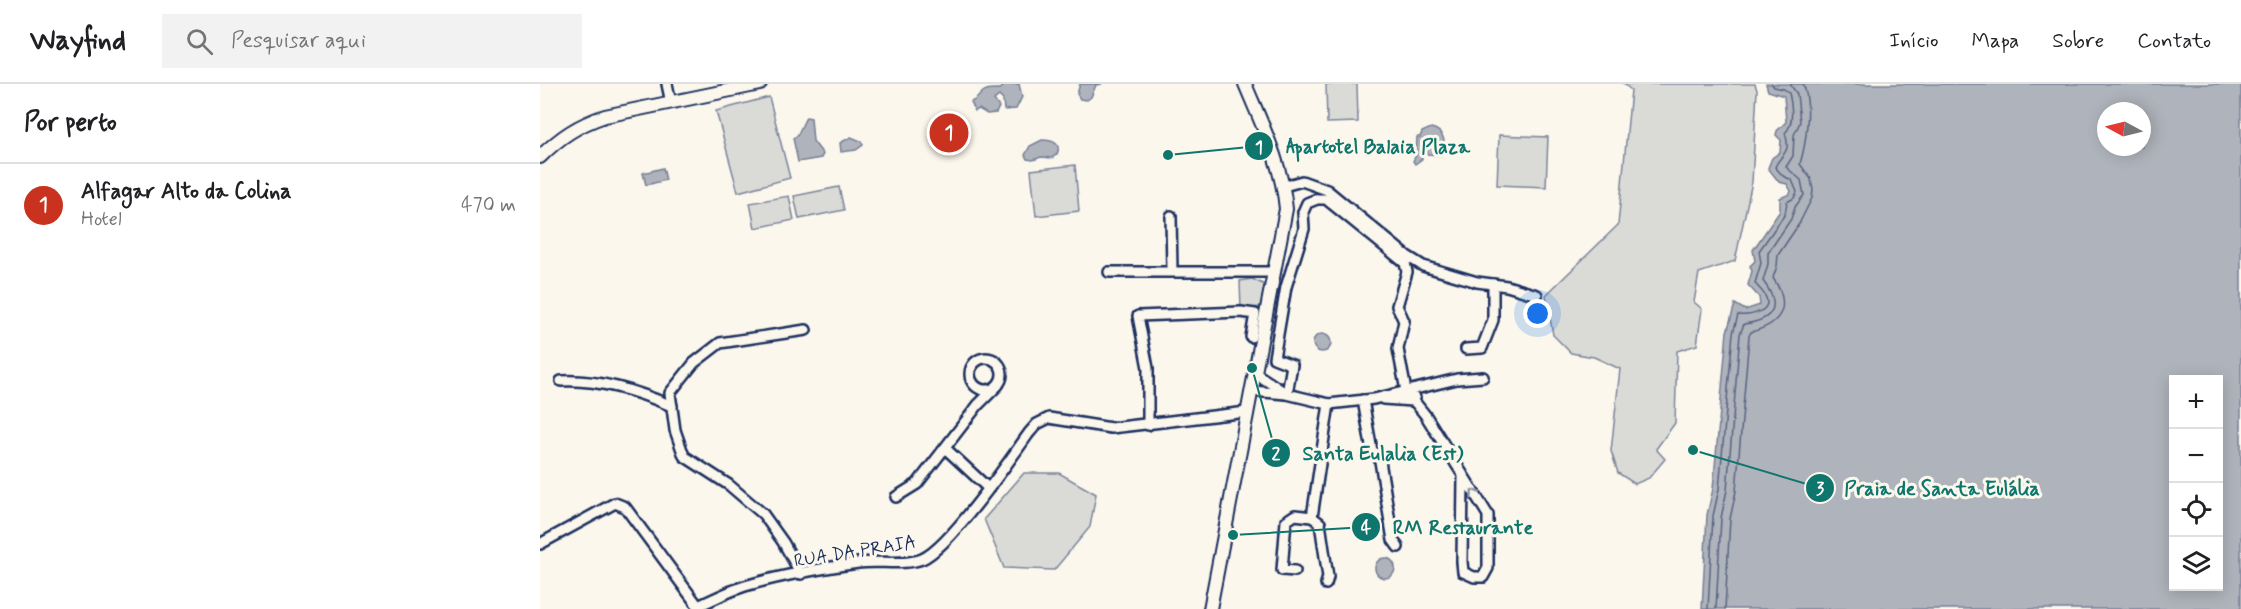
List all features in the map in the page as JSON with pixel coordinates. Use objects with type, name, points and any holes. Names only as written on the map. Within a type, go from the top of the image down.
[{"type":"street","points":[[667,84],[671,103]]},
{"type":"street","points":[[540,157],[567,132],[583,123],[605,116],[760,84]]},
{"type":"street","points":[[1210,609],[1286,208],[1284,186],[1275,156],[1245,84]]},
{"type":"street","points":[[1284,186],[1302,181],[1327,190],[1407,256],[1424,266],[1477,282],[1507,286],[1537,295]]},
{"type":"street","points":[[1287,394],[1292,365],[1274,358],[1286,287],[1304,229],[1303,212],[1307,203],[1317,199],[1326,199],[1405,263],[1407,272],[1397,306],[1404,321],[1398,349],[1406,391],[1426,416],[1488,515],[1488,568],[1483,577],[1474,577],[1463,572],[1463,477]]},
{"type":"street","points":[[1171,216],[1172,271]]},
{"type":"street","points":[[1109,272],[1275,272]]},
{"type":"street","points":[[1466,349],[1482,348],[1493,320],[1493,284]]},
{"type":"street","points":[[1148,425],[1148,368],[1138,316],[1241,312],[1255,314],[1251,337]]},
{"type":"street","points":[[801,574],[783,542],[763,514],[729,485],[684,456],[675,430],[670,393],[694,363],[720,343],[806,330]]},
{"type":"street","points":[[896,497],[917,484],[978,405],[998,385],[1002,376],[999,365],[993,360],[982,358],[973,364],[970,372],[970,378],[980,395],[978,405]]},
{"type":"street","points":[[1255,373],[1287,394]]},
{"type":"street","points":[[1374,399],[1457,379],[1483,377]]},
{"type":"street","points":[[561,381],[583,380],[606,385],[640,393],[672,406]]},
{"type":"street","points":[[977,388],[988,390],[998,385]]},
{"type":"street","points":[[1413,401],[1420,388]]},
{"type":"street","points":[[1251,391],[1287,394],[1329,404],[1374,399],[1413,401]]},
{"type":"street","points":[[1363,400],[1372,451],[1379,455],[1393,540],[1398,547]]},
{"type":"street","points":[[1312,517],[1329,404]]},
{"type":"street","name":"RUA DA PRAIA","points":[[540,544],[615,503],[625,507],[698,606],[745,586],[801,574],[859,563],[908,562],[924,558],[945,540],[1037,424],[1049,418],[1111,428],[1247,412]]},
{"type":"street","points":[[945,448],[988,488]]},
{"type":"street","points":[[1295,571],[1282,570],[1286,521],[1295,515],[1312,517],[1320,523],[1328,577],[1326,584]]},
{"type":"shaded area","points":[[1326,84],[1357,84],[1358,122],[1327,123]]},
{"type":"shaded area","points":[[1624,84],[1755,84],[1757,90],[1752,182],[1735,261],[1699,273],[1694,302],[1702,309],[1697,345],[1677,351],[1675,423],[1656,449],[1665,459],[1649,478],[1635,484],[1618,473],[1611,451],[1620,369],[1594,357],[1571,353],[1553,335],[1546,295],[1618,225],[1631,90]]},
{"type":"shaded area","points":[[769,97],[790,178],[738,192],[716,111]]},
{"type":"shaded area","points":[[1499,135],[1548,137],[1546,187],[1497,185]]},
{"type":"shaded area","points":[[1075,165],[1079,211],[1036,216],[1031,170]]},
{"type":"shaded area","points":[[839,187],[844,210],[799,219],[794,196]]},
{"type":"shaded area","points":[[789,196],[794,220],[755,228],[750,203]]},
{"type":"shaded area","points":[[1252,279],[1265,285],[1260,307],[1241,309],[1240,281]]},
{"type":"shaded area","points":[[1024,473],[1059,473],[1096,494],[1090,527],[1054,570],[1004,568],[984,519]]},
{"type":"water","points":[[1006,84],[1019,84],[1022,97],[1016,109],[1004,110],[1003,100],[999,96],[994,100],[999,107],[996,113],[987,114],[979,109],[975,111],[971,102],[984,91],[1000,89]]},
{"type":"water","points":[[1080,84],[1102,84],[1096,85],[1091,97],[1087,100],[1080,99],[1077,94]]},
{"type":"water","points":[[1766,84],[2241,84],[2241,609],[1702,609],[1707,515],[1713,489],[1727,332],[1735,304],[1745,310],[1760,305],[1759,297],[1748,285],[1752,271],[1750,266],[1755,261],[1753,250],[1780,211],[1780,198],[1790,194],[1791,191],[1787,184],[1779,182],[1768,168],[1772,158],[1780,152],[1781,140],[1776,135],[1786,122],[1784,96],[1768,91]]},
{"type":"water","points":[[806,117],[811,118],[813,141],[823,154],[821,158],[798,162],[793,138],[797,136]]},
{"type":"water","points":[[1431,128],[1444,138],[1443,151],[1441,155],[1427,154],[1427,143],[1421,142],[1422,159],[1415,164],[1413,161],[1416,155],[1417,137]]},
{"type":"water","points":[[851,137],[861,141],[863,145],[856,150],[841,152],[840,143]]},
{"type":"water","points":[[1042,140],[1055,143],[1058,147],[1057,154],[1052,158],[1027,159],[1025,155],[1030,146]]},
{"type":"water","points":[[663,168],[666,180],[646,185],[643,173]]},
{"type":"water","points":[[1318,334],[1326,334],[1331,339],[1329,350],[1318,352],[1313,347],[1313,339]]},
{"type":"water","points":[[1385,558],[1392,561],[1395,568],[1392,575],[1385,578],[1378,575],[1375,568],[1378,561]]},
{"type":"place","name":"Alfagar Alto da Colina","points":[[949,133]]},
{"type":"place","name":"Apartotel Balaia Plaza","points":[[1168,155]]},
{"type":"place","name":"Santa Eulalia (Est)","points":[[1252,368]]},
{"type":"place","name":"Praia de Santa Eulália","points":[[1693,450]]},
{"type":"place","name":"RM Restaurante","points":[[1233,535]]}]
